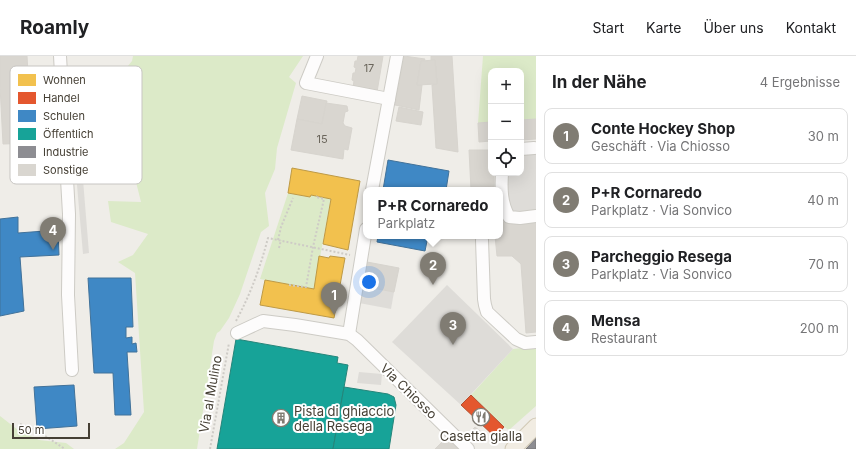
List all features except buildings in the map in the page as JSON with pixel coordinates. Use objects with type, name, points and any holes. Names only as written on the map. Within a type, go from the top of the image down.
[{"type":"main road","points":[[513,449],[536,426]]},
{"type":"street","points":[[60,56],[61,66]]},
{"type":"street","points":[[317,56],[306,83],[389,99]]},
{"type":"street","points":[[373,187],[397,56]]},
{"type":"street","points":[[524,149],[534,148]]},
{"type":"street","points":[[501,187],[502,176]]},
{"type":"street","points":[[67,184],[69,214],[68,296],[72,370]]},
{"type":"street","points":[[503,208],[509,217],[520,218],[536,216]]},
{"type":"street","points":[[236,329],[263,321],[349,334],[364,239]]},
{"type":"street","points":[[482,240],[484,299],[487,312],[516,339],[525,343],[536,342]]},
{"type":"street","name":"Via Chiosso","points":[[349,334],[357,340],[468,449]]},
{"type":"path","points":[[289,285],[306,287],[324,199],[316,197],[317,196]]},
{"type":"path","points":[[279,248],[281,227],[293,198]]},
{"type":"path","points":[[236,329],[260,269],[268,238],[361,257]]},
{"type":"path","name":"Via al Mulino","points":[[210,449],[229,343]]},
{"type":"path","points":[[20,424],[38,432],[65,449]]},
{"type":"green space","points":[[133,56],[303,56],[289,77],[296,83],[277,148],[275,169],[265,193],[269,226],[261,232],[240,294],[229,318],[217,333],[214,341],[197,449],[115,449],[124,443],[144,412],[135,273],[118,262],[133,255],[148,234],[111,222],[108,201],[141,202],[136,184],[142,184],[142,66],[128,66],[132,61]]},
{"type":"green space","points":[[483,56],[536,56],[536,119],[524,120],[524,68],[488,68],[488,122],[478,123]]},
{"type":"green space","points":[[288,193],[331,199],[314,289],[260,279]]},
{"type":"green space","points":[[536,347],[536,406],[509,430],[471,395],[513,349]]},
{"type":"green space","points":[[0,416],[18,430],[39,440],[66,443],[74,449],[0,449]]},
{"type":"shaded area","points":[[536,142],[536,210],[516,214],[507,205],[507,176],[524,176],[524,143]]},
{"type":"shaded area","points":[[77,184],[83,184],[89,253],[83,254]]},
{"type":"shaded area","points":[[447,285],[513,349],[461,405],[392,342]]},
{"type":"shaded area","points":[[362,286],[394,292],[391,309],[359,303]]},
{"type":"shaded area","points":[[359,372],[382,374],[381,385],[357,383]]},
{"type":"place","name":"Mensa","points":[[53,250]]},
{"type":"place","name":"P+R Cornaredo","points":[[433,285]]},
{"type":"place","name":"Conte Hockey Shop","points":[[334,315]]},
{"type":"place","name":"Parcheggio Resega","points":[[453,345]]},
{"type":"place","name":"Casetta gialla","points":[[481,417]]},
{"type":"place","name":"Pista di ghiaccio della Resega","points":[[281,418]]}]
